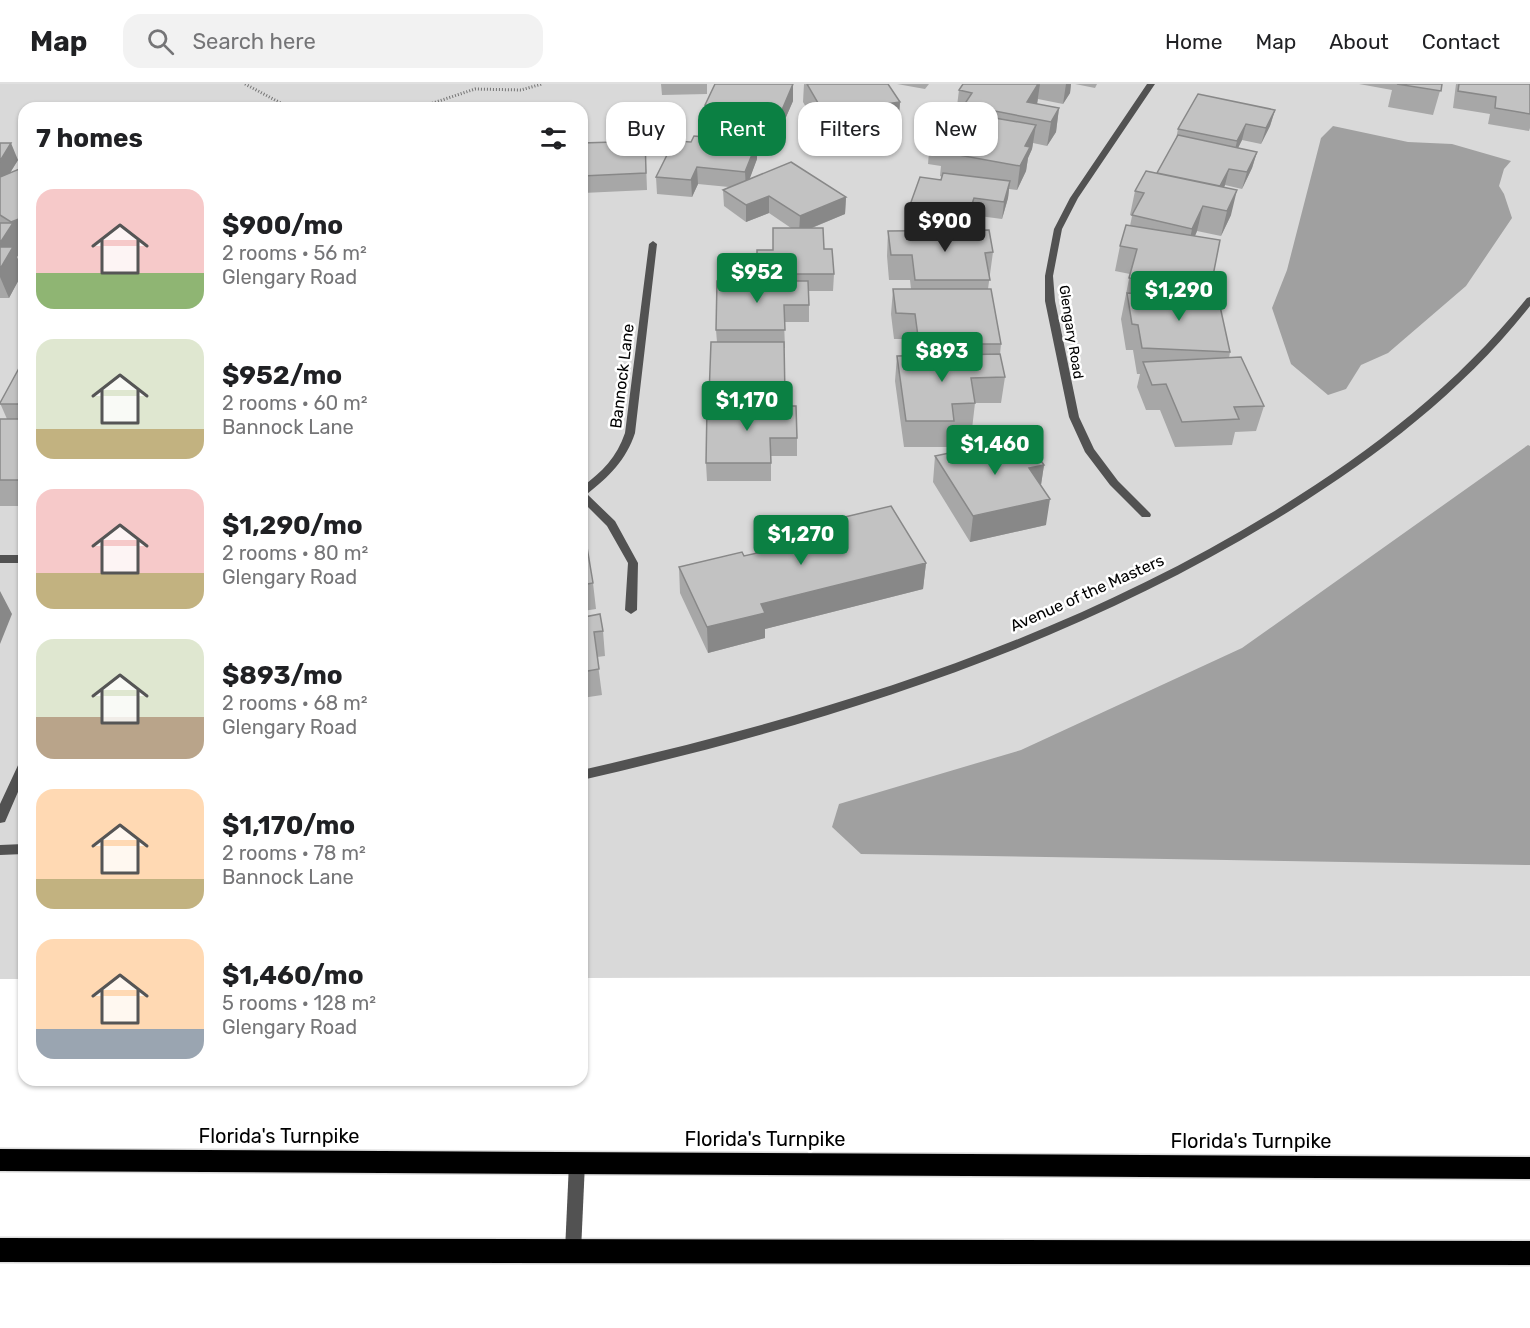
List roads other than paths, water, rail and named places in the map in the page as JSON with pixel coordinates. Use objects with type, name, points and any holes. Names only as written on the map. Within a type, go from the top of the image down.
[{"type":"highway","name":"Florida's Turnpike","points":[[0,1161],[1530,1168]]},
{"type":"highway","points":[[0,1250],[1530,1253]]},
{"type":"street","name":"Glengary Road","points":[[1146,515],[1114,483],[1095,458],[1074,417],[1050,301],[1049,276],[1058,229],[1074,198],[1151,84]]},
{"type":"street","name":"Bannock Lane","points":[[588,489],[618,462],[626,448],[630,433],[653,244]]},
{"type":"street","name":"Avenue of the Masters","points":[[588,774],[691,750],[828,712],[909,685],[1084,616],[1200,559],[1287,510],[1364,458],[1414,419],[1471,368],[1530,300]]},
{"type":"street","points":[[588,500],[611,524],[633,563],[631,610]]},
{"type":"street","points":[[0,559],[18,559]]},
{"type":"street","points":[[0,819],[18,778]]},
{"type":"street","points":[[0,850],[18,849]]},
{"type":"street","points":[[573,1251],[577,1163]]}]
